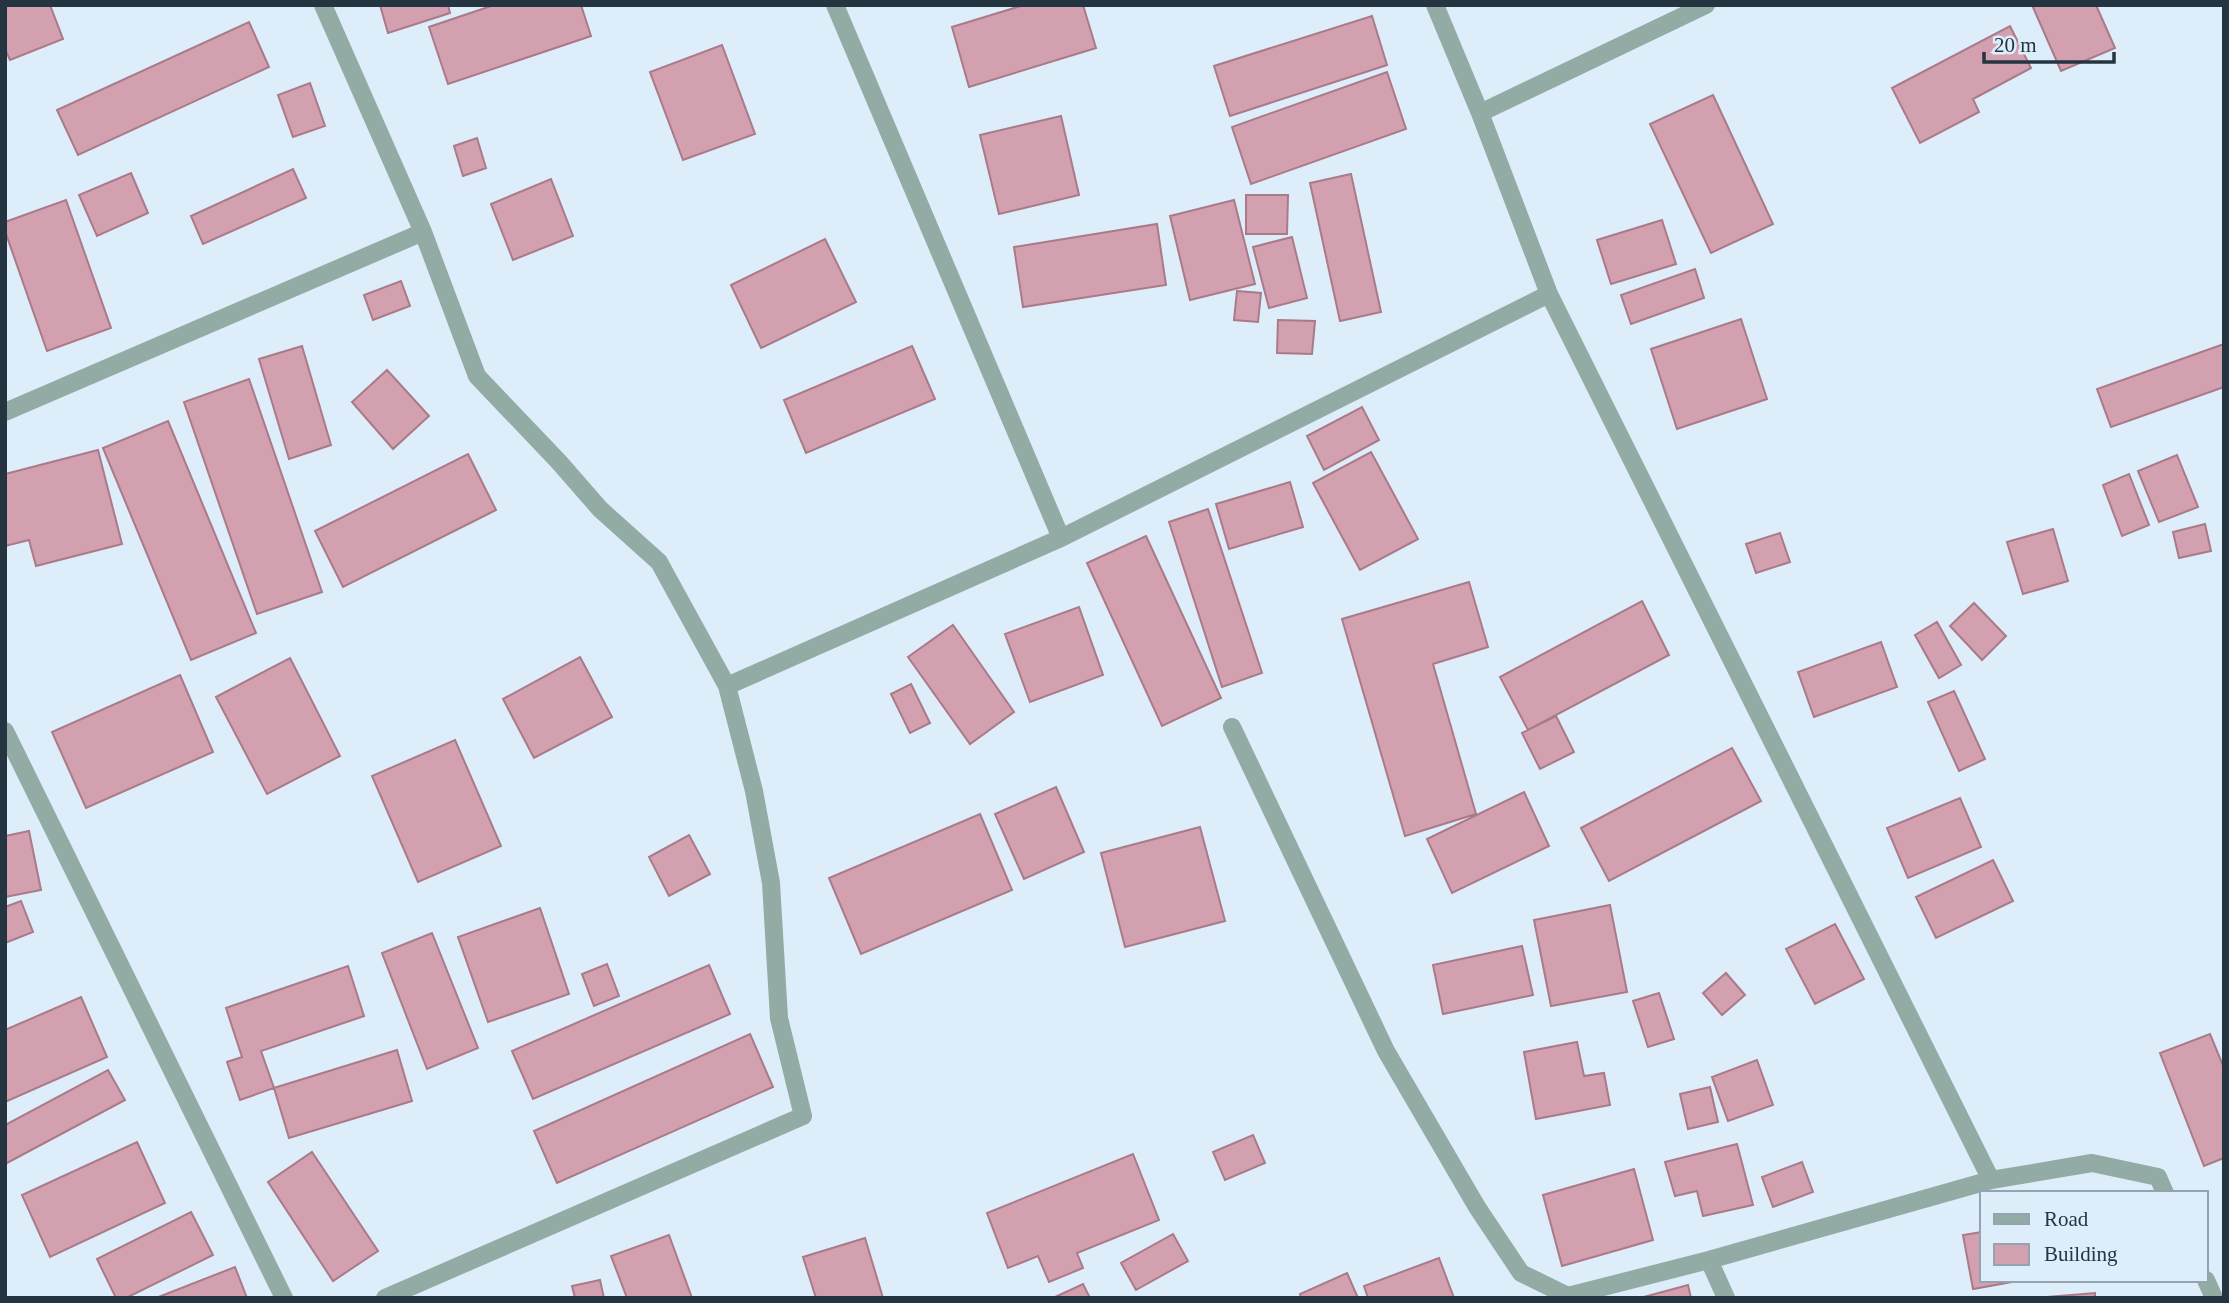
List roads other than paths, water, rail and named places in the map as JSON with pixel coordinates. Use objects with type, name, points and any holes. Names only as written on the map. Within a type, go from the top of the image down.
[{"type":"street","points":[[323,5],[424,232],[477,376],[600,509],[659,562],[727,687],[754,791],[771,883],[779,1018],[803,1116],[385,1298]]},
{"type":"street","points":[[835,5],[1061,538]]},
{"type":"street","points":[[1435,5],[1480,113],[1549,294],[1991,1180]]},
{"type":"street","points":[[1480,113],[1706,5]]},
{"type":"street","points":[[5,412],[424,232]]},
{"type":"street","points":[[727,687],[1061,538],[1549,294]]},
{"type":"street","points":[[1232,727],[1386,1051],[1477,1207],[1521,1273],[1568,1296],[1710,1260],[1991,1180],[2092,1163],[2158,1177],[2164,1191]]},
{"type":"street","points":[[5,731],[284,1298]]},
{"type":"street","points":[[1710,1260],[1726,1298]]},
{"type":"street","points":[[2207,1282],[2214,1298]]}]
